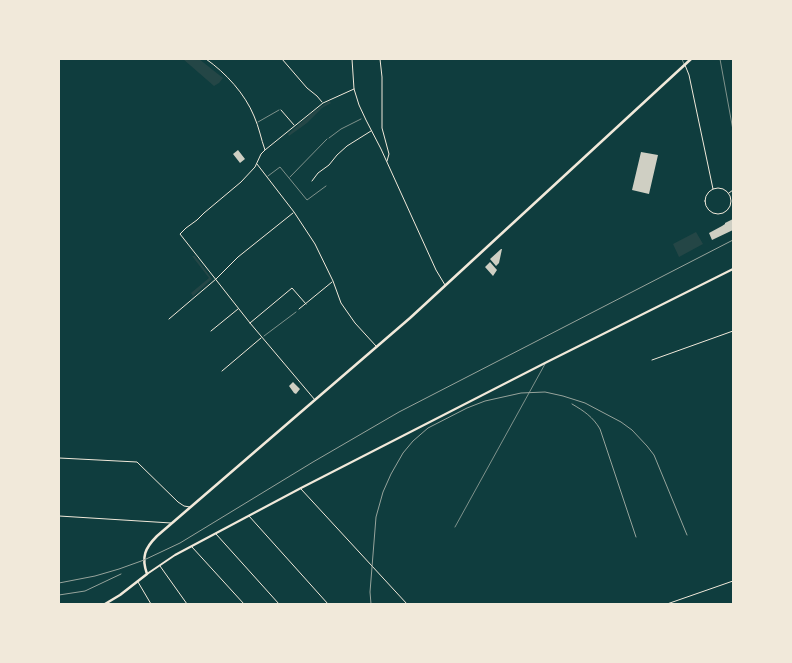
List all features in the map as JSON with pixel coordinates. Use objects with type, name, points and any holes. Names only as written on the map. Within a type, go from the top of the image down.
[{"type":"main road","points":[[105,604],[147,574],[144,563],[147,548],[172,523],[377,347],[691,59]]},
{"type":"street","points":[[206,59],[245,98],[257,123],[265,150]]},
{"type":"street","points":[[282,59],[308,90],[323,103]]},
{"type":"street","points":[[352,59],[354,89],[364,118],[372,131],[445,286]]},
{"type":"street","points":[[380,59],[382,128],[390,154],[386,161]]},
{"type":"street","points":[[684,65],[689,76],[713,189]]},
{"type":"street","points":[[315,401],[262,338],[180,234],[237,186],[255,167],[265,150],[323,103],[354,89]]},
{"type":"street","points":[[281,110],[294,126]]},
{"type":"street","points":[[312,181],[347,146],[372,131]]},
{"type":"street","points":[[257,163],[294,212],[315,244],[333,281],[341,303],[355,323],[377,347]]},
{"type":"street","points":[[722,188],[728,193],[731,201],[729,209],[722,214],[714,214],[708,210],[704,200],[708,192],[713,189],[722,188]]},
{"type":"street","points":[[728,193],[733,190]]},
{"type":"street","points":[[169,319],[216,279],[238,257],[294,212]]},
{"type":"street","points":[[147,574],[192,546],[249,515],[733,269]]},
{"type":"street","points":[[299,310],[333,281]]},
{"type":"street","points":[[250,323],[292,288],[306,304]]},
{"type":"street","points":[[211,331],[238,308]]},
{"type":"street","points":[[652,360],[733,331]]},
{"type":"street","points":[[222,371],[262,338]]},
{"type":"street","points":[[59,458],[137,462],[178,502],[190,508]]},
{"type":"street","points":[[301,488],[407,604]]},
{"type":"street","points":[[249,515],[328,604]]},
{"type":"street","points":[[59,516],[172,523]]},
{"type":"street","points":[[215,533],[279,604]]},
{"type":"street","points":[[192,546],[244,604]]},
{"type":"street","points":[[160,565],[187,604]]},
{"type":"street","points":[[138,581],[151,604]]},
{"type":"street","points":[[667,604],[733,581]]},
{"type":"lane","points":[[682,59],[684,65]]},
{"type":"lane","points":[[720,59],[733,130]]},
{"type":"lane","points":[[257,123],[281,110]]},
{"type":"lane","points":[[290,178],[327,139]]},
{"type":"lane","points":[[267,177],[280,167],[307,200],[326,186]]},
{"type":"lane","points":[[456,528],[545,363]]},
{"type":"path","points":[[327,139],[343,128],[364,118]]},
{"type":"path","points":[[262,338],[299,310]]},
{"type":"shaded area","points":[[183,59],[199,59],[223,78],[214,86]]},
{"type":"shaded area","points":[[329,101],[331,103],[322,108],[307,123],[289,136],[288,134],[312,113]]},
{"type":"shaded area","points":[[696,232],[703,244],[679,257],[673,244]]},
{"type":"shaded area","points":[[192,256],[195,256],[212,279],[193,296],[191,293],[209,278]]},
{"type":"building","points":[[238,150],[245,159],[240,163],[233,154]]},
{"type":"building","points":[[641,152],[658,155],[649,194],[632,190]]},
{"type":"building","points":[[733,219],[733,230],[712,240],[709,233]]},
{"type":"building","points":[[501,249],[499,263],[496,266],[490,259]]},
{"type":"building","points":[[490,262],[497,270],[493,276],[485,267]]},
{"type":"building","points":[[293,382],[300,389],[296,394],[289,386]]},
{"type":"railway","points":[[59,583],[119,569],[144,560],[180,543],[399,412],[733,240]]},
{"type":"railway","points":[[371,604],[370,592],[376,517],[383,492],[403,453],[428,428],[467,408],[485,401],[521,393],[545,392],[585,403],[632,430],[654,455],[687,535]]},
{"type":"railway","points":[[572,404],[588,415],[600,429],[636,537]]},
{"type":"railway","points":[[59,595],[85,591],[121,574]]}]
